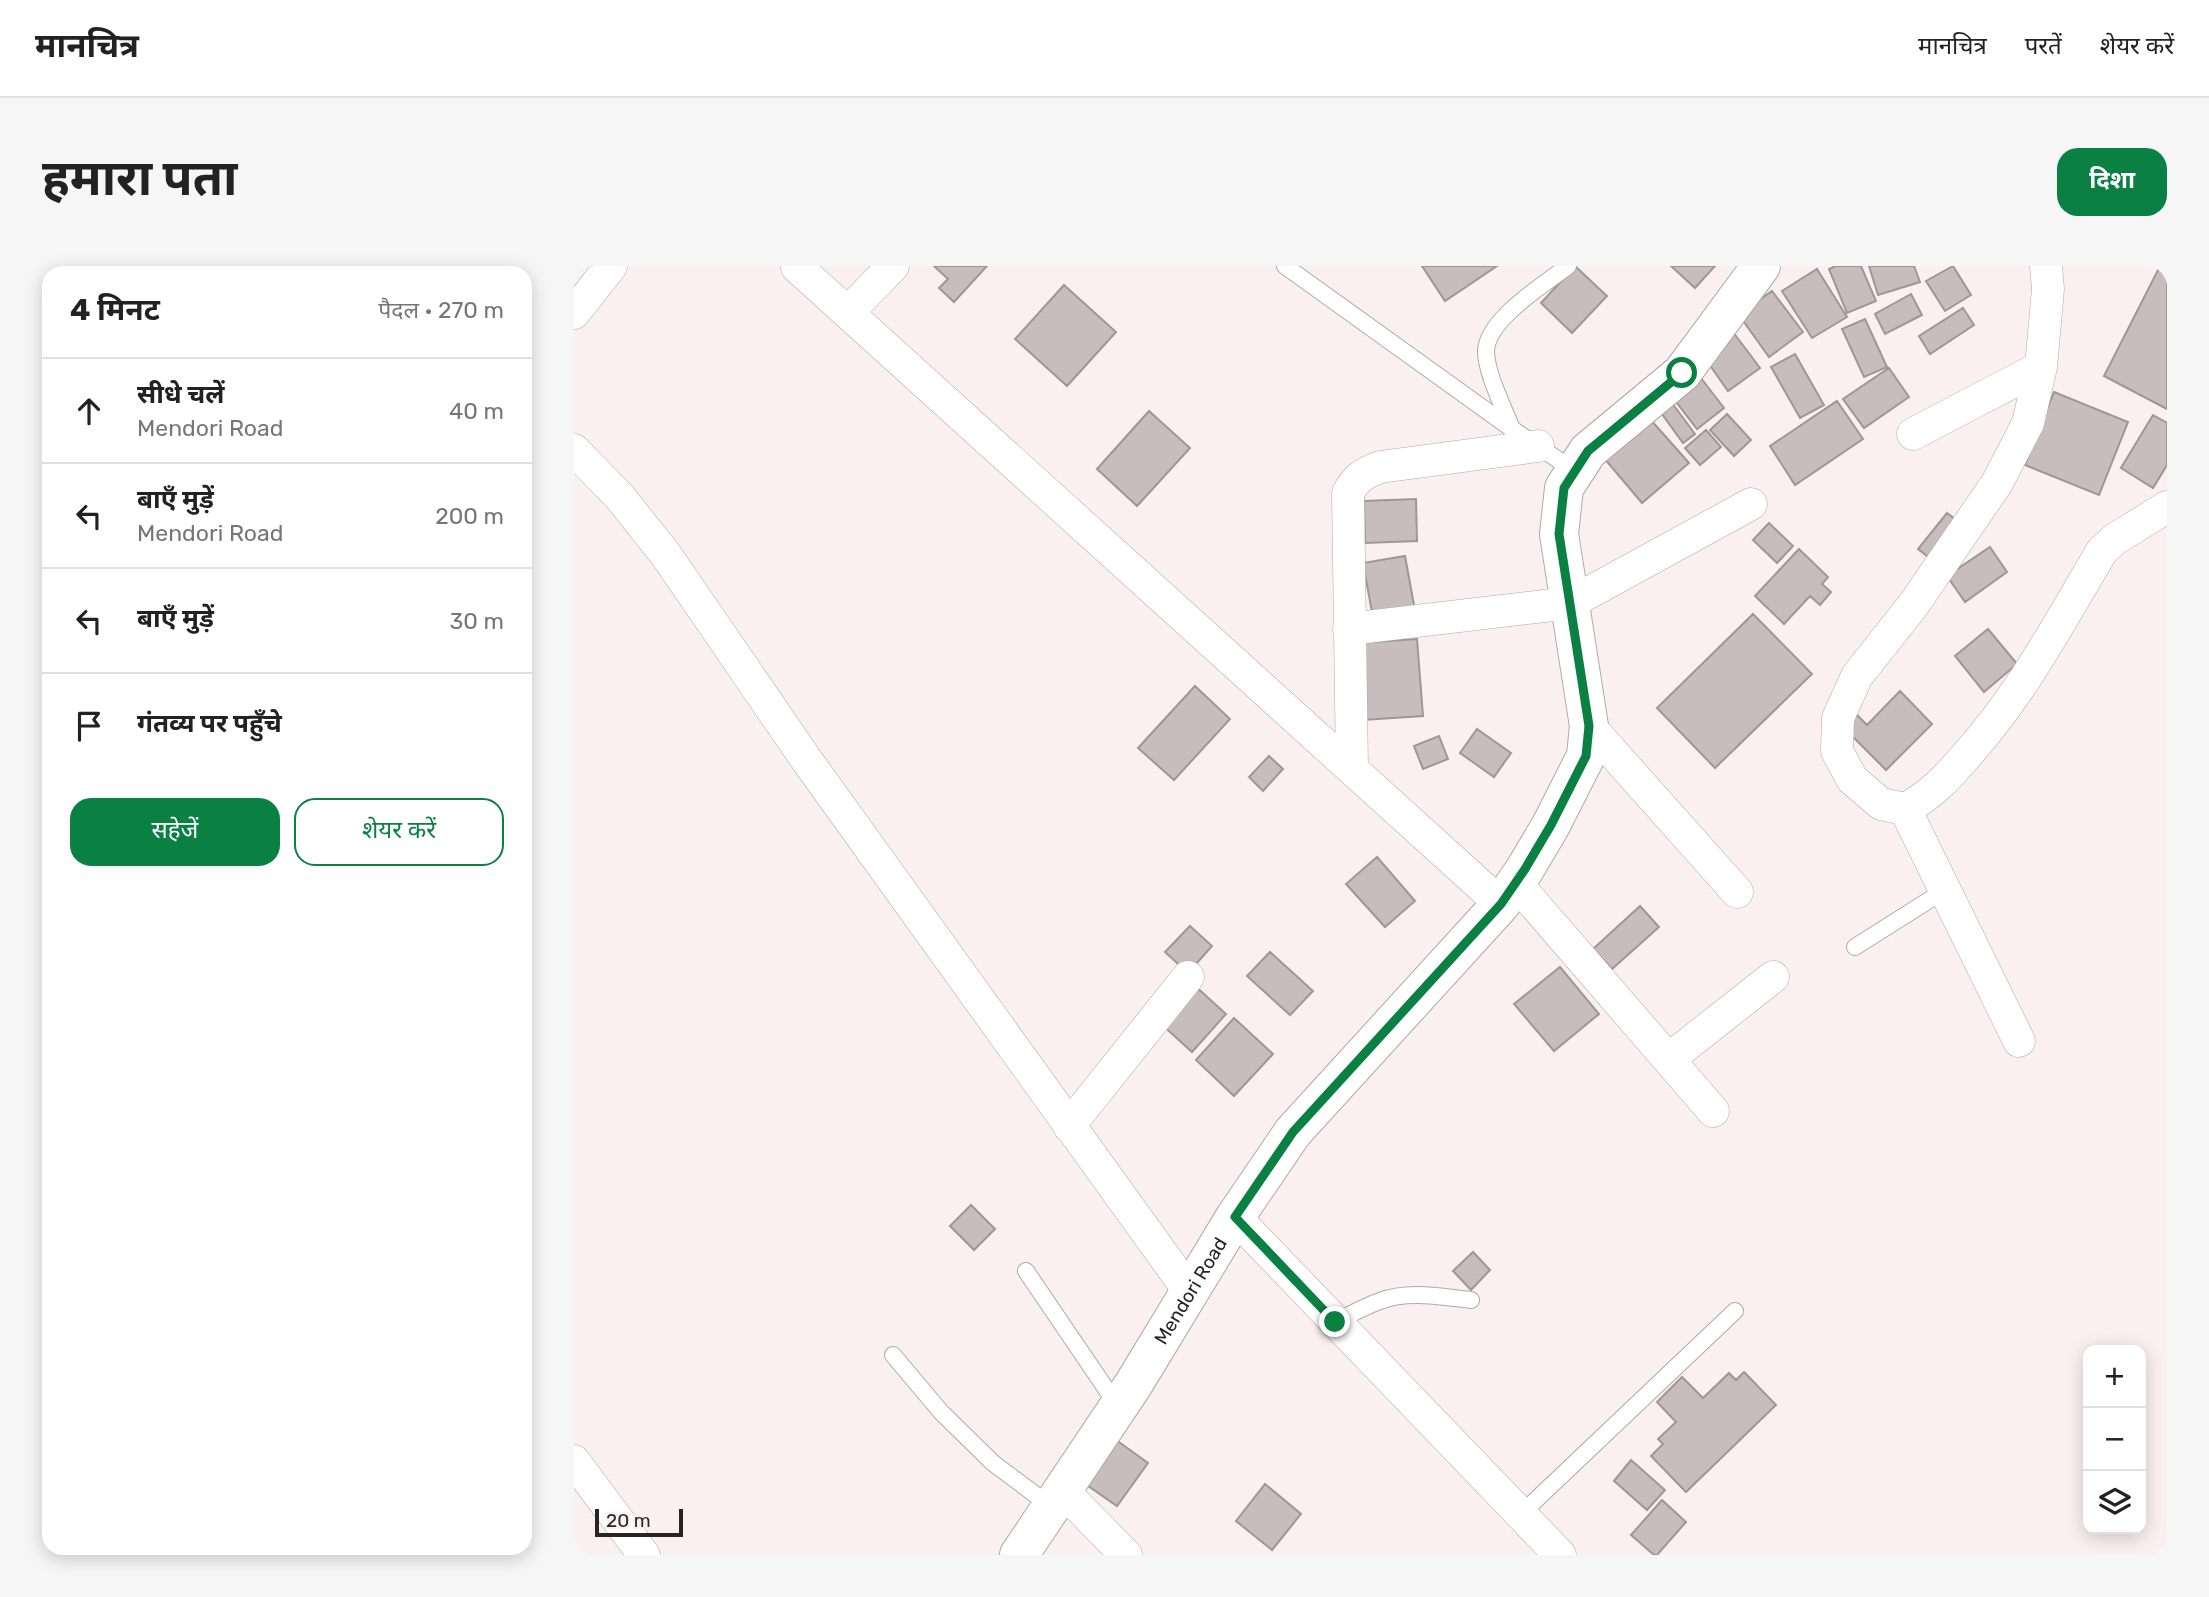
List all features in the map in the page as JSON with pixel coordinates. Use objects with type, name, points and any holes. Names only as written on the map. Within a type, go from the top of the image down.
[{"type":"main road","name":"Mendori Road","points":[[1019,1555],[1118,1407],[1235,1217],[1293,1132],[1508,893],[1551,825],[1586,756],[1589,726],[1559,534],[1564,488],[1588,451],[1682,373],[1761,266]]},
{"type":"street","points":[[574,313],[611,266]]},
{"type":"street","points":[[848,312],[893,266]]},
{"type":"street","points":[[2046,266],[2048,289],[2041,367],[2028,423],[1997,483],[1914,604],[1857,676],[1838,718],[1837,751],[1852,779],[1881,804],[1905,809],[1923,800],[1940,785],[1999,719],[2026,680],[2102,551],[2115,539],[2167,508]]},
{"type":"street","points":[[797,267],[1352,768],[1508,893],[1669,1059],[1713,1111]]},
{"type":"street","points":[[1913,434],[2041,367]]},
{"type":"street","points":[[1352,768],[1348,494],[1354,481],[1365,472],[1380,467],[1538,446]]},
{"type":"street","points":[[574,450],[619,496],[666,555],[808,762],[1189,1291]]},
{"type":"street","points":[[1349,629],[1570,603],[1751,504]]},
{"type":"street","points":[[1589,726],[1737,891]]},
{"type":"street","points":[[1905,809],[2019,1041]]},
{"type":"street","points":[[1069,1126],[1188,977]]},
{"type":"street","points":[[1669,1059],[1773,977]]},
{"type":"street","points":[[1235,1217],[1560,1555]]},
{"type":"street","points":[[574,1461],[644,1555]]},
{"type":"street","points":[[1058,1499],[1126,1555]]},
{"type":"lane","points":[[1285,266],[1575,471]]},
{"type":"lane","points":[[1512,429],[1486,351],[1492,332],[1505,316],[1568,266]]},
{"type":"lane","points":[[1856,947],[1945,890]]},
{"type":"lane","points":[[1026,1271],[1118,1407]]},
{"type":"lane","points":[[1335,1322],[1380,1300],[1398,1296],[1415,1294],[1471,1300]]},
{"type":"lane","points":[[1521,1514],[1735,1311]]},
{"type":"lane","points":[[893,1355],[940,1412],[993,1463],[1058,1499]]},
{"type":"building","points":[[934,266],[987,266],[954,302],[939,288],[948,279]]},
{"type":"building","points":[[1422,266],[1497,266],[1445,301]]},
{"type":"building","points":[[1575,266],[1607,296],[1572,333],[1541,303]]},
{"type":"building","points":[[1671,266],[1715,266],[1695,288]]},
{"type":"building","points":[[1836,266],[1861,266],[1876,301],[1847,313],[1829,269]]},
{"type":"building","points":[[1869,266],[1914,266],[1920,282],[1878,295]]},
{"type":"building","points":[[1953,266],[1971,295],[1945,311],[1926,281]]},
{"type":"building","points":[[2159,268],[2167,272],[2167,409],[2104,376]]},
{"type":"building","points":[[1817,269],[1847,317],[1812,338],[1782,291]]},
{"type":"building","points":[[1064,285],[1116,332],[1067,386],[1015,339]]},
{"type":"building","points":[[1772,291],[1803,332],[1769,357],[1739,315]]},
{"type":"building","points":[[1911,294],[1922,315],[1885,334],[1875,314]]},
{"type":"building","points":[[1963,308],[1974,325],[1930,354],[1919,336]]},
{"type":"building","points":[[1865,319],[1887,367],[1864,377],[1842,329]]},
{"type":"building","points":[[1733,332],[1760,368],[1728,391],[1702,354]]},
{"type":"building","points":[[1795,354],[1824,405],[1800,418],[1771,367]]},
{"type":"building","points":[[1889,368],[1909,397],[1864,428],[1843,399]]},
{"type":"building","points":[[1697,373],[1724,408],[1697,429],[1670,394]]},
{"type":"building","points":[[2054,392],[2128,422],[2099,495],[2025,465]]},
{"type":"building","points":[[1666,395],[1695,434],[1683,443],[1654,403]]},
{"type":"building","points":[[1837,401],[1863,439],[1795,485],[1770,446]]},
{"type":"building","points":[[1149,411],[1190,448],[1137,506],[1097,469]]},
{"type":"building","points":[[1727,414],[1751,440],[1734,456],[1710,430]]},
{"type":"building","points":[[2153,415],[2167,423],[2167,465],[2153,488],[2121,468]]},
{"type":"building","points":[[1650,419],[1689,463],[1642,503],[1604,458]]},
{"type":"building","points":[[1706,430],[1721,447],[1700,465],[1685,448]]},
{"type":"building","points":[[1416,499],[1417,541],[1365,543],[1364,501]]},
{"type":"building","points":[[1947,513],[1959,522],[1931,559],[1918,549]]},
{"type":"building","points":[[1769,523],[1793,546],[1777,563],[1753,540]]},
{"type":"building","points":[[1990,547],[2007,572],[1965,602],[1947,576]]},
{"type":"building","points":[[1799,549],[1828,577],[1822,584],[1831,592],[1820,605],[1810,596],[1784,624],[1755,596]]},
{"type":"building","points":[[1405,556],[1416,616],[1374,623],[1363,563]]},
{"type":"building","points":[[1753,614],[1812,674],[1715,768],[1657,708]]},
{"type":"building","points":[[1988,629],[2017,664],[1984,692],[1955,656]]},
{"type":"building","points":[[1417,639],[1423,716],[1363,720],[1358,643]]},
{"type":"building","points":[[1195,686],[1230,719],[1174,780],[1138,748]]},
{"type":"building","points":[[1900,691],[1932,724],[1886,770],[1844,728],[1857,715],[1867,725]]},
{"type":"building","points":[[1477,729],[1511,753],[1494,777],[1460,753]]},
{"type":"building","points":[[1439,736],[1448,759],[1423,769],[1414,746]]},
{"type":"building","points":[[1269,756],[1283,769],[1263,791],[1249,777]]},
{"type":"building","points":[[1377,857],[1415,901],[1385,927],[1346,884]]},
{"type":"building","points":[[1640,906],[1659,927],[1612,969],[1593,949]]},
{"type":"building","points":[[1190,926],[1212,946],[1188,973],[1165,952]]},
{"type":"building","points":[[1270,952],[1313,991],[1290,1015],[1247,976]]},
{"type":"building","points":[[1560,967],[1599,1014],[1554,1051],[1514,1004]]},
{"type":"building","points":[[1193,984],[1226,1014],[1192,1052],[1159,1022]]},
{"type":"building","points":[[1234,1018],[1273,1054],[1234,1096],[1196,1060]]},
{"type":"building","points":[[971,1205],[995,1229],[974,1250],[950,1226]]},
{"type":"building","points":[[1473,1252],[1490,1270],[1471,1290],[1453,1271]]},
{"type":"building","points":[[1744,1372],[1776,1405],[1686,1492],[1651,1456],[1663,1444],[1658,1439],[1676,1422],[1657,1402],[1682,1377],[1703,1398],[1729,1373],[1736,1380]]},
{"type":"building","points":[[1112,1437],[1148,1463],[1117,1506],[1081,1481]]},
{"type":"building","points":[[1631,1460],[1665,1490],[1647,1510],[1614,1481]]},
{"type":"building","points":[[1265,1484],[1301,1514],[1272,1550],[1236,1521]]},
{"type":"building","points":[[1662,1500],[1686,1522],[1657,1555],[1654,1555],[1631,1535]]},
{"type":"route","points":[[1335,1322],[1235,1217],[1293,1132],[1501,904],[1551,825],[1586,756],[1589,726],[1559,534],[1564,488],[1588,451],[1682,373]]}]
